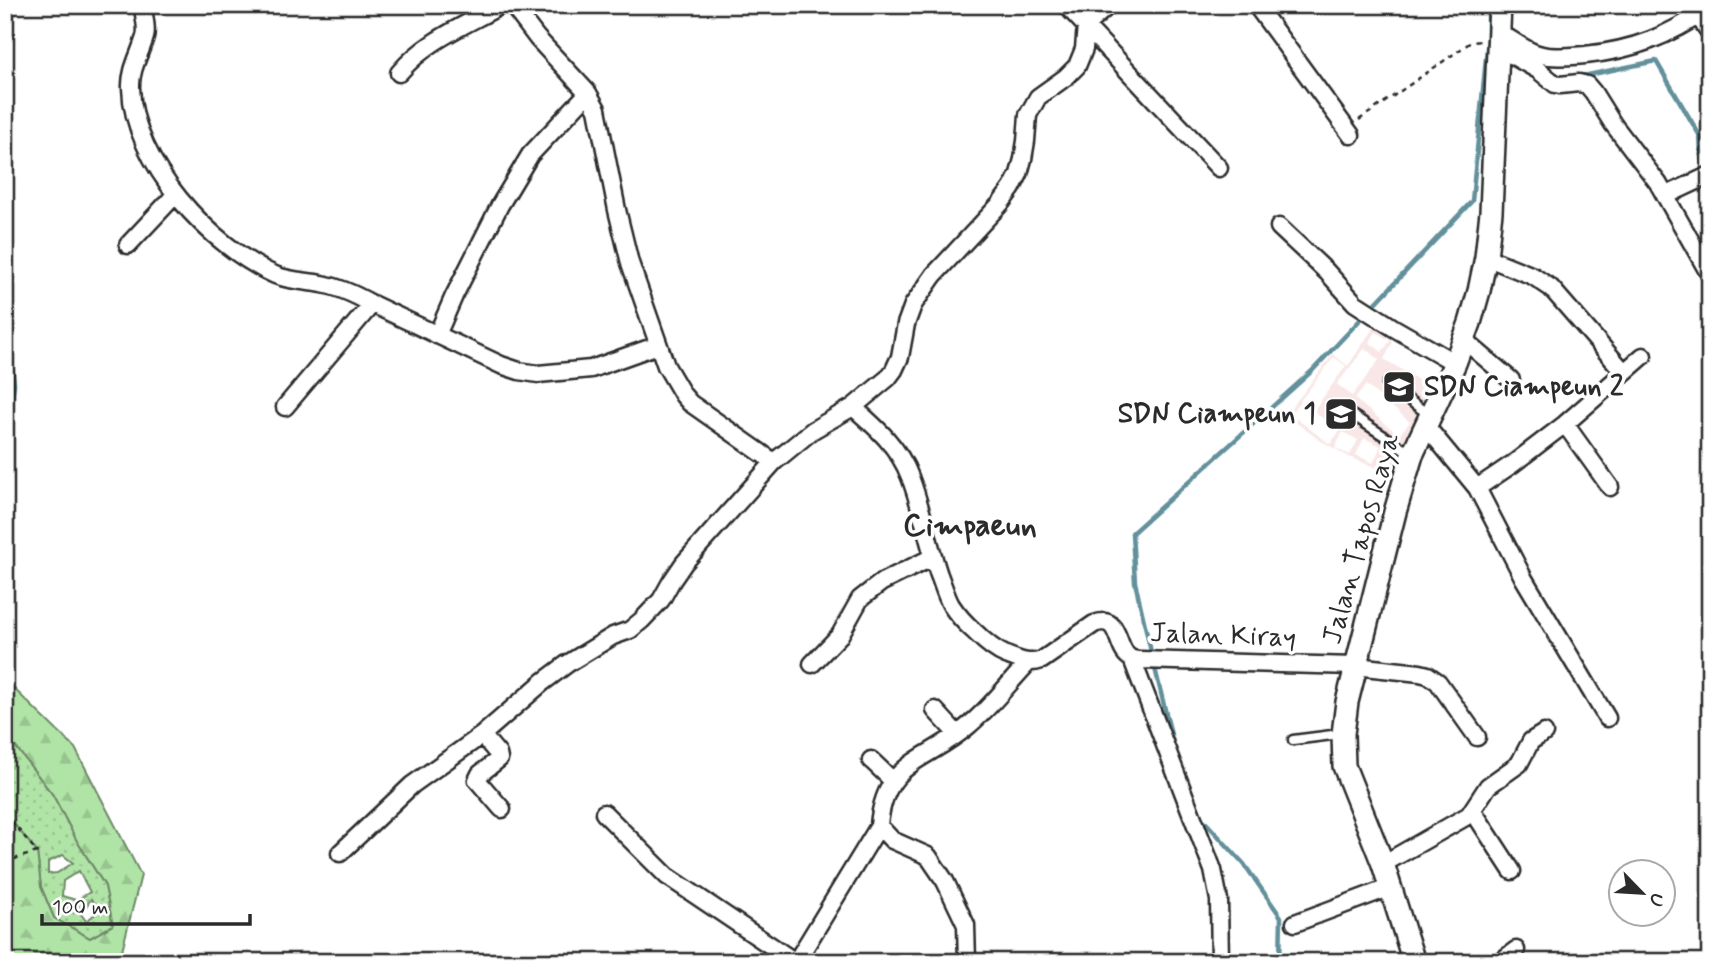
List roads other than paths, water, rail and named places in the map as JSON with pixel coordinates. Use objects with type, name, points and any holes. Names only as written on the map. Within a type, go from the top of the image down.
[{"type":"main road","name":"Jalan Tapos Raya","points":[[1414,962],[1383,864],[1344,766],[1343,734],[1355,666],[1412,455],[1455,363],[1479,291],[1491,212],[1500,5]]},
{"type":"street","points":[[143,5],[146,36],[131,79],[131,97],[144,144],[174,195],[227,246],[279,277],[349,292],[500,365],[519,371],[538,374],[591,369],[658,345]]},
{"type":"street","points":[[398,73],[411,58],[432,42],[501,5]]},
{"type":"street","points":[[512,5],[537,38],[588,93],[597,109],[630,263],[658,345],[674,382],[690,403],[774,462]]},
{"type":"street","points":[[1066,5],[1219,168]]},
{"type":"street","points":[[340,853],[412,785],[482,735],[543,682],[567,664],[629,629],[651,612],[684,563],[774,462],[813,430],[853,407],[888,378],[900,357],[906,324],[913,305],[934,275],[1001,204],[1012,188],[1023,159],[1028,114],[1038,97],[1077,66],[1084,49],[1086,25],[1109,5]]},
{"type":"street","points":[[1256,5],[1349,131]]},
{"type":"street","points":[[1499,41],[1544,56],[1615,52],[1665,34],[1704,12],[1710,33]]},
{"type":"street","points":[[1499,41],[1555,84],[1587,85],[1658,183],[1710,275]]},
{"type":"street","points":[[437,335],[500,205],[530,155],[588,93]]},
{"type":"street","points":[[1665,196],[1710,175]]},
{"type":"street","points":[[128,245],[174,195]]},
{"type":"street","points":[[1279,227],[1327,272],[1355,303],[1455,363]]},
{"type":"street","points":[[1486,257],[1534,276],[1551,288],[1624,372]]},
{"type":"street","points":[[285,407],[372,304]]},
{"type":"street","points":[[1464,340],[1510,380]]},
{"type":"street","points":[[1477,488],[1564,424],[1643,356]]},
{"type":"street","points":[[604,813],[667,876],[795,962],[879,826],[883,800],[893,781],[907,766],[972,723],[1028,663],[1000,653],[986,644],[953,608],[933,557],[910,477],[900,456],[877,428],[853,407]]},
{"type":"street","points":[[1428,421],[1477,488],[1524,579],[1607,718]]},
{"type":"street","points":[[1564,424],[1610,487]]},
{"type":"street","points":[[812,664],[840,635],[860,599],[881,582],[933,557]]},
{"type":"street","name":"Jalan Kiray","points":[[1028,663],[1042,660],[1094,624],[1107,622],[1114,628],[1126,653],[1136,660],[1355,666],[1420,673],[1434,679],[1477,737]]},
{"type":"street","points":[[1136,660],[1213,870],[1219,900],[1220,962]]},
{"type":"street","points":[[935,710],[957,734]]},
{"type":"street","points":[[1383,864],[1464,820],[1473,811],[1488,786],[1519,764],[1528,745],[1544,733]]},
{"type":"street","points":[[482,735],[499,759],[480,774],[477,780],[502,809]]},
{"type":"street","points":[[872,760],[893,781]]},
{"type":"street","points":[[1473,811],[1512,870]]},
{"type":"street","points":[[879,826],[892,840],[928,856],[945,881],[966,925],[967,962]]},
{"type":"street","points":[[1295,923],[1391,887]]},
{"type":"street","points":[[1500,962],[1516,950]]},
{"type":"lane","points":[[1387,384],[1428,421]]},
{"type":"lane","points":[[1343,409],[1412,455]]},
{"type":"lane","points":[[1293,740],[1343,734]]},
{"type":"waterway","points":[[1152,656],[1135,582],[1132,533],[1312,371],[1472,201],[1488,38],[1488,5]]},
{"type":"waterway","points":[[1549,70],[1561,77],[1588,75],[1656,61],[1700,136],[1701,153]]},
{"type":"waterway","points":[[5,315],[14,384],[5,437]]},
{"type":"waterway","points":[[1154,664],[1174,747]]},
{"type":"waterway","points":[[1198,814],[1244,864],[1281,917],[1280,962]]},
{"type":"place","name":"SDN Ciampeun 2","points":[[1399,387]]},
{"type":"place","name":"SDN Ciampeun 1","points":[[1341,414]]},
{"type":"district","name":"Cimpaeun","points":[[970,526]]}]
